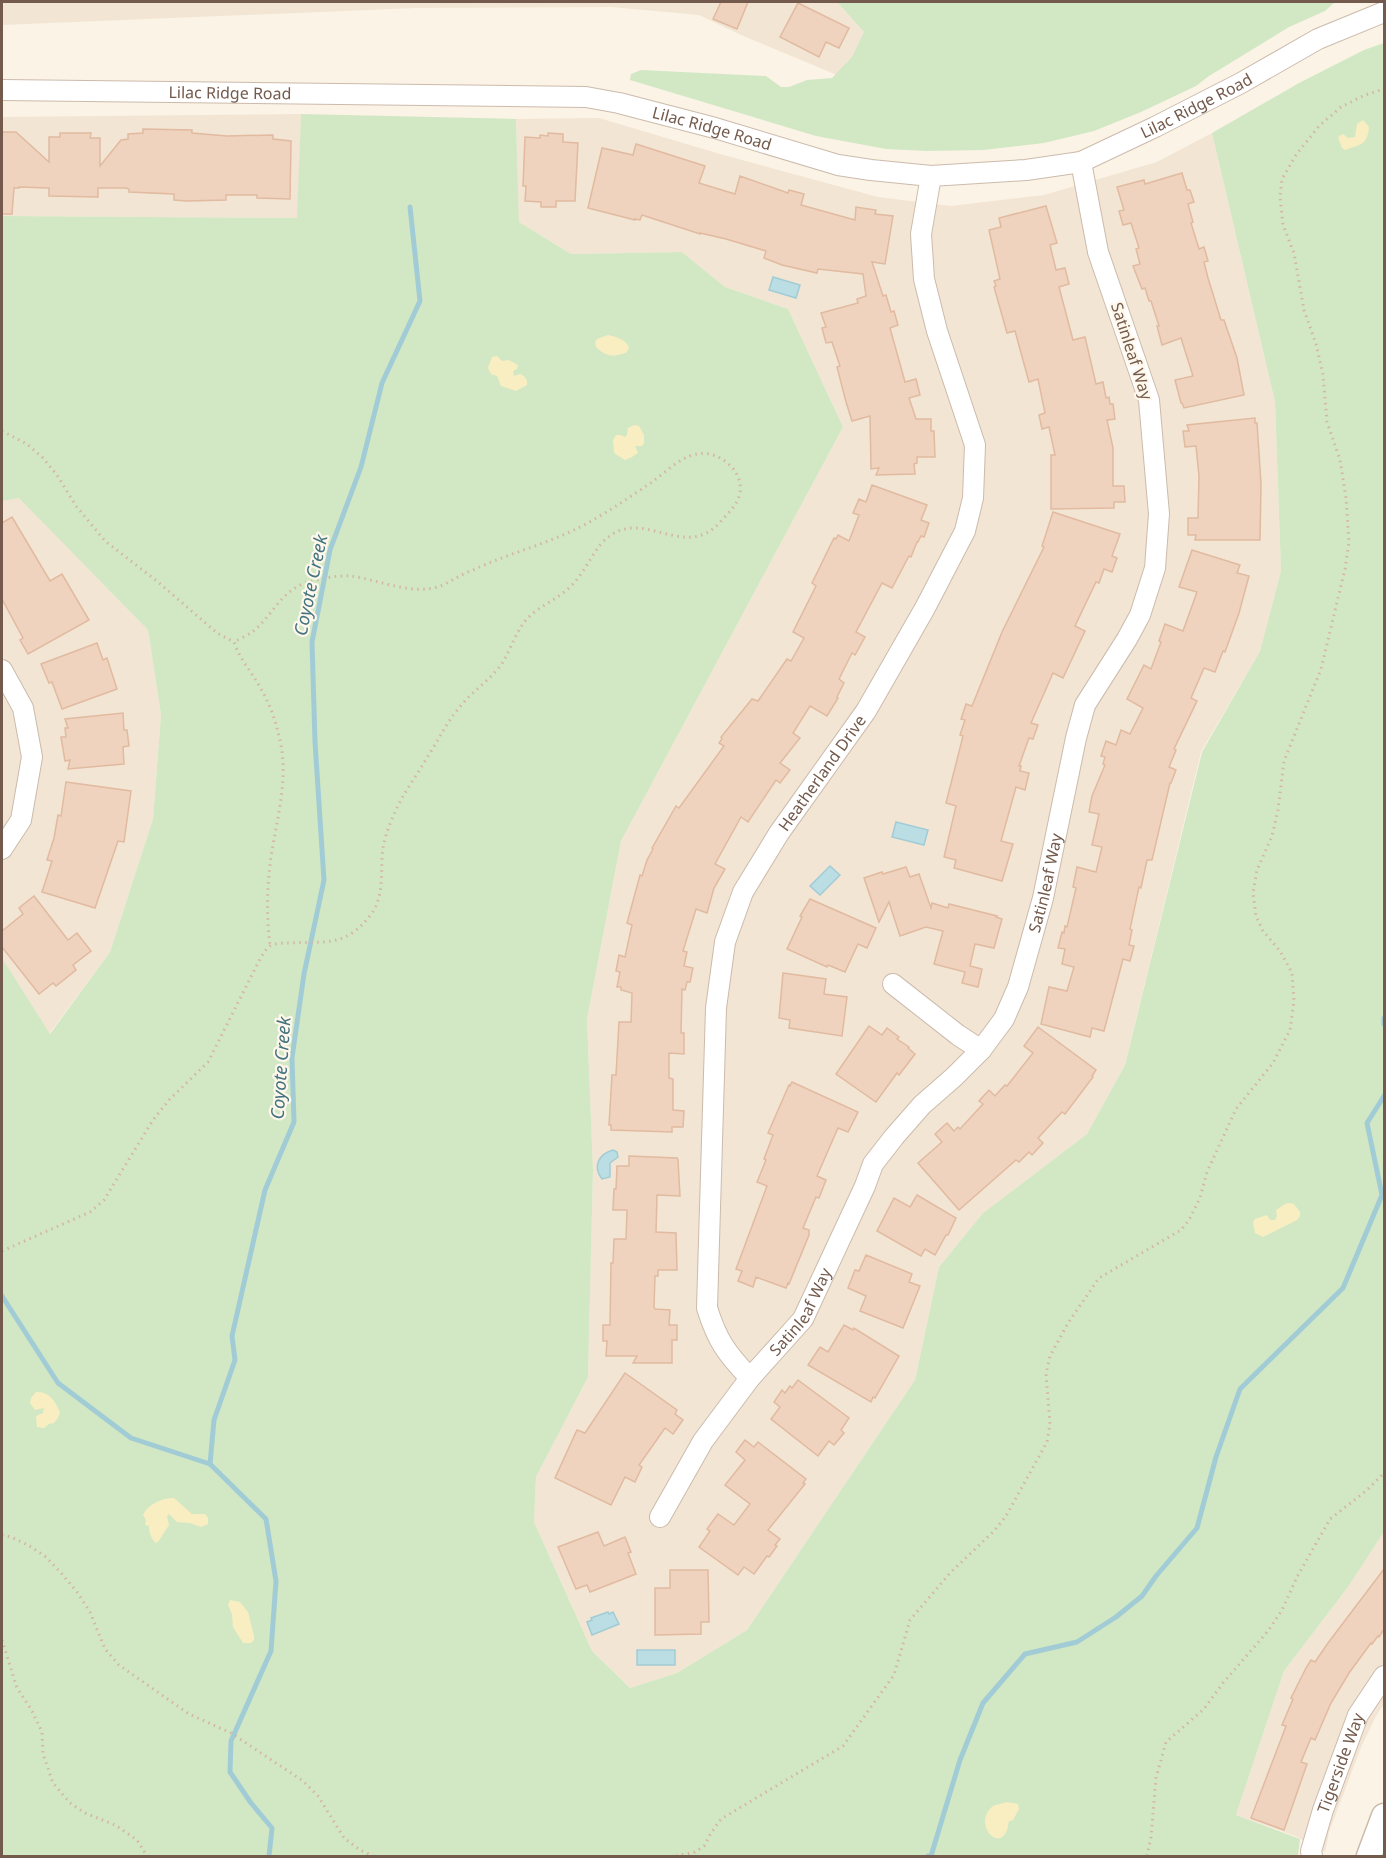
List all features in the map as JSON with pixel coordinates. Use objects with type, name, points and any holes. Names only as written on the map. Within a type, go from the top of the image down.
[{"type":"street","name":"Lilac Ridge Road","points":[[2,90],[586,97],[619,103],[838,165],[931,176],[1026,170],[1081,162],[1241,83],[1318,39],[1384,12]]},
{"type":"street","name":"Satinleaf Way","points":[[660,1517],[703,1441],[750,1378],[803,1319],[873,1164],[922,1105],[981,1050],[1004,1019],[1018,987],[1043,898],[1085,705],[1140,615],[1155,568],[1159,514],[1149,400],[1098,252],[1081,162]]},
{"type":"street","name":"Heatherland Drive","points":[[750,1378],[727,1352],[714,1331],[707,1308],[716,1008],[725,942],[743,892],[779,833],[866,711],[925,609],[965,531],[973,498],[975,445],[937,331],[924,279],[921,234],[931,176]]},
{"type":"street","points":[[2,670],[23,708],[32,757],[21,820],[2,849]]},
{"type":"street","points":[[893,984],[958,1035],[981,1050]]},
{"type":"street","name":"Tigerside Way","points":[[1312,1857],[1311,1851],[1323,1810],[1358,1715],[1384,1676]]},
{"type":"street","points":[[1369,1857],[1384,1816]]},
{"type":"path","points":[[676,1857],[695,1852],[704,1846],[721,1819],[830,1756],[843,1746],[855,1731],[894,1676],[910,1620],[950,1574],[1006,1516],[1047,1442],[1050,1424],[1046,1374],[1050,1356],[1068,1323],[1099,1278],[1180,1230],[1189,1220],[1236,1109],[1273,1063],[1290,1030],[1294,1001],[1292,973],[1280,951],[1263,931],[1256,916],[1253,893],[1257,870],[1272,836],[1278,810],[1284,761],[1322,669],[1345,569],[1348,542],[1346,498],[1340,460],[1326,422],[1323,375],[1316,344],[1304,310],[1294,253],[1283,225],[1280,196],[1282,179],[1296,155],[1319,126],[1341,106],[1384,88]]},
{"type":"path","points":[[2,432],[27,444],[42,457],[57,475],[76,506],[105,541],[158,582],[217,633],[234,642],[238,655],[260,686],[270,705],[281,746],[284,770],[268,886],[270,946]]},
{"type":"path","points":[[2,1251],[90,1212],[104,1200],[153,1120],[169,1100],[208,1062],[261,957],[270,946],[284,943],[332,942],[348,936],[373,911],[379,898],[383,846],[401,801],[447,722],[470,695],[499,669],[528,618],[571,587],[602,543],[613,533],[626,528],[640,528],[692,538],[705,536],[716,528],[737,502],[741,491],[739,479],[722,459],[710,453],[698,454],[683,459],[621,503],[585,524],[548,542],[472,570],[439,586],[416,589],[347,576],[302,584],[284,597],[253,632],[234,642]]},
{"type":"path","points":[[1147,1857],[1156,1778],[1166,1742],[1204,1709],[1223,1683],[1268,1631],[1282,1610],[1297,1577],[1330,1519],[1366,1491],[1384,1473]]},
{"type":"path","points":[[2,1535],[28,1545],[46,1557],[62,1574],[90,1612],[105,1649],[118,1665],[189,1714],[220,1727],[250,1744],[303,1781],[318,1796],[344,1839],[373,1857]]},
{"type":"path","points":[[2,1640],[17,1688],[42,1732],[43,1754],[54,1783],[70,1803],[85,1814],[115,1825],[137,1840],[147,1857]]},
{"type":"shaded area","points":[[2,2],[837,2],[864,32],[849,80],[699,15],[611,7],[415,8],[2,25]]},
{"type":"shaded area","points":[[301,114],[298,218],[2,216],[2,117]]},
{"type":"shaded area","points":[[599,118],[878,197],[951,206],[1044,195],[1157,162],[1212,133],[1275,402],[1281,571],[1260,651],[1201,752],[1125,1065],[1087,1134],[983,1213],[939,1267],[915,1380],[747,1630],[677,1673],[630,1688],[592,1651],[534,1522],[536,1477],[588,1377],[593,1170],[587,1019],[621,841],[843,427],[788,309],[725,287],[682,252],[571,254],[519,222],[516,119]]},
{"type":"shaded area","points":[[19,497],[148,630],[161,715],[153,819],[110,952],[49,1034],[2,958],[2,501]]},
{"type":"shaded area","points":[[1384,1532],[1384,1704],[1362,1745],[1329,1832],[1325,1852],[1295,1836],[1236,1815],[1284,1671],[1348,1587]]},
{"type":"green space","points":[[837,2],[1335,2],[1325,11],[1289,27],[1196,86],[1141,112],[1094,131],[1044,143],[984,150],[886,149],[816,136],[630,80],[631,74],[641,70],[766,76],[781,87],[789,87],[807,80],[832,78],[852,57],[864,32]]},
{"type":"green space","points":[[1384,43],[1384,1532],[1348,1587],[1284,1671],[1236,1815],[1300,1839],[1298,1856],[2,1856],[2,958],[50,1034],[110,952],[153,819],[161,715],[148,630],[19,498],[2,501],[2,216],[297,218],[301,114],[516,119],[519,222],[571,254],[682,252],[725,287],[788,309],[843,427],[621,841],[587,1019],[593,1170],[588,1377],[536,1477],[534,1522],[592,1651],[630,1688],[677,1673],[747,1630],[915,1380],[939,1267],[983,1213],[1087,1134],[1125,1065],[1202,752],[1260,651],[1281,571],[1275,402],[1212,133],[1299,83],[1364,50]]},
{"type":"sand","points":[[1363,120],[1369,127],[1365,141],[1345,150],[1342,148],[1338,137],[1343,134],[1348,138],[1355,137],[1357,124]]},
{"type":"sand","points":[[608,335],[625,342],[629,347],[626,352],[609,355],[596,347],[597,339]]},
{"type":"sand","points":[[497,356],[502,361],[509,360],[518,365],[513,371],[514,376],[520,374],[523,376],[527,380],[527,385],[516,391],[501,386],[497,376],[491,374],[488,368],[492,357]]},
{"type":"sand","points":[[634,425],[639,426],[644,435],[644,443],[642,446],[635,446],[638,453],[625,460],[614,453],[613,440],[616,435],[625,437],[628,428]]},
{"type":"sand","points":[[1290,1203],[1294,1204],[1300,1212],[1297,1220],[1263,1237],[1255,1233],[1253,1222],[1255,1219],[1267,1215],[1270,1220],[1275,1220],[1276,1210]]},
{"type":"sand","points":[[36,1392],[48,1395],[60,1412],[54,1423],[44,1428],[37,1427],[36,1416],[43,1413],[44,1408],[35,1410],[30,1403]]},
{"type":"sand","points":[[174,1498],[192,1514],[205,1514],[208,1524],[201,1527],[177,1522],[169,1514],[167,1516],[169,1525],[156,1543],[149,1526],[145,1525],[146,1520],[143,1515],[156,1502]]},
{"type":"sand","points":[[230,1600],[240,1602],[248,1612],[254,1636],[251,1643],[243,1643],[233,1627],[232,1614],[228,1605]]},
{"type":"sand","points":[[1006,1802],[1018,1804],[1019,1809],[1013,1820],[1009,1821],[1003,1836],[993,1837],[986,1827],[987,1814],[993,1806]]},
{"type":"water","points":[[773,277],[800,285],[796,298],[769,290]]},
{"type":"water","points":[[896,822],[928,830],[924,845],[892,837]]},
{"type":"water","points":[[830,866],[840,875],[820,895],[810,886]]},
{"type":"water","points":[[613,1150],[617,1152],[618,1157],[610,1163],[610,1177],[602,1179],[598,1170],[598,1161],[604,1154]]},
{"type":"water","points":[[608,1612],[609,1614],[613,1612],[619,1624],[592,1635],[587,1622],[592,1620],[591,1618]]},
{"type":"water","points":[[637,1650],[675,1650],[675,1665],[637,1665]]},
{"type":"building","points":[[721,2],[748,2],[737,29],[713,19]]},
{"type":"building","points":[[798,3],[849,28],[839,48],[826,42],[819,57],[780,37]]},
{"type":"building","points":[[143,129],[192,130],[192,133],[227,136],[273,135],[273,139],[291,141],[290,199],[257,198],[257,195],[226,195],[226,200],[187,201],[174,200],[174,194],[129,192],[126,188],[98,188],[98,197],[49,196],[49,188],[19,187],[14,188],[12,214],[2,214],[2,132],[16,132],[49,162],[49,137],[60,137],[60,133],[91,133],[90,138],[100,138],[100,166],[121,140],[128,139],[128,134],[143,133]]},
{"type":"building","points":[[548,133],[563,134],[563,142],[578,143],[575,201],[556,201],[556,207],[541,207],[541,202],[525,201],[526,186],[523,186],[525,137],[540,138],[540,135],[548,136]]},
{"type":"building","points":[[636,144],[705,166],[699,183],[735,194],[740,176],[788,193],[789,190],[804,194],[801,205],[855,220],[856,207],[876,210],[875,214],[893,216],[885,264],[872,262],[883,296],[886,295],[898,325],[890,328],[905,382],[916,379],[920,395],[909,398],[916,419],[931,419],[935,457],[917,457],[917,463],[914,464],[915,474],[876,475],[879,468],[871,469],[870,416],[852,421],[837,367],[840,366],[832,342],[826,343],[822,328],[826,327],[821,313],[858,303],[857,299],[866,296],[863,274],[818,269],[817,273],[782,265],[764,258],[766,251],[726,239],[700,234],[642,215],[640,220],[635,220],[588,208],[602,148],[633,155]]},
{"type":"building","points":[[1182,173],[1187,190],[1190,190],[1194,202],[1188,204],[1193,222],[1191,223],[1199,249],[1204,247],[1208,261],[1204,262],[1208,278],[1221,320],[1224,320],[1237,358],[1244,395],[1184,408],[1175,380],[1193,376],[1181,338],[1162,345],[1151,301],[1149,301],[1145,288],[1142,289],[1133,266],[1140,264],[1136,249],[1139,248],[1131,223],[1123,225],[1119,211],[1124,210],[1117,187],[1144,180],[1145,184]]},
{"type":"building","points":[[1046,206],[1057,243],[1050,245],[1056,270],[1065,268],[1069,284],[1059,287],[1073,340],[1085,337],[1096,384],[1103,382],[1106,398],[1109,397],[1110,404],[1113,404],[1115,419],[1107,420],[1113,448],[1113,486],[1124,486],[1125,502],[1114,502],[1114,508],[1051,509],[1051,455],[1055,455],[1049,427],[1042,429],[1039,415],[1045,413],[1038,379],[1029,382],[1015,331],[1007,333],[994,287],[996,286],[994,281],[1000,279],[989,230],[1001,227],[999,218]]},
{"type":"building","points":[[1255,418],[1261,484],[1260,540],[1195,540],[1196,535],[1188,535],[1188,518],[1198,518],[1199,476],[1196,446],[1185,447],[1183,431],[1189,431],[1187,425]]},
{"type":"building","points":[[872,485],[927,505],[921,520],[929,523],[924,537],[921,536],[917,542],[911,557],[909,556],[892,588],[882,583],[856,632],[865,637],[855,655],[852,653],[839,679],[844,683],[838,698],[827,716],[810,706],[793,733],[800,738],[780,763],[790,770],[780,783],[776,780],[748,822],[741,817],[715,864],[725,869],[714,888],[707,913],[696,909],[683,951],[687,952],[684,966],[693,968],[690,982],[687,982],[685,990],[682,989],[681,1033],[684,1033],[684,1054],[669,1053],[669,1078],[673,1079],[673,1110],[684,1111],[683,1127],[672,1127],[672,1132],[611,1130],[611,1125],[609,1125],[612,1075],[616,1075],[619,1022],[631,1022],[632,993],[617,987],[620,972],[616,971],[619,955],[625,957],[632,925],[627,923],[640,875],[642,876],[652,848],[676,806],[679,808],[724,746],[719,743],[721,737],[752,699],[758,701],[787,659],[791,661],[804,638],[793,632],[816,586],[812,583],[834,538],[836,539],[838,535],[849,541],[859,515],[853,513],[859,499],[866,502]]},
{"type":"building","points":[[1053,512],[1120,534],[1112,556],[1117,558],[1112,572],[1104,569],[1099,583],[1096,582],[1075,626],[1085,631],[1063,678],[1053,673],[1031,723],[1038,725],[1033,739],[1029,738],[1019,766],[1021,766],[1020,771],[1029,773],[1025,790],[1016,787],[1001,841],[1013,844],[1002,881],[954,868],[956,860],[944,857],[956,806],[946,803],[963,736],[960,735],[965,720],[961,719],[966,704],[972,706],[1002,632],[1044,547],[1042,546]]},
{"type":"building","points":[[12,517],[50,581],[62,574],[89,620],[28,654],[20,640],[23,638],[2,599],[2,523]]},
{"type":"building","points":[[1192,550],[1240,565],[1237,573],[1249,576],[1225,652],[1223,651],[1215,672],[1204,668],[1191,698],[1197,701],[1174,749],[1176,750],[1169,767],[1176,770],[1170,783],[1152,860],[1147,860],[1141,888],[1139,887],[1130,929],[1132,930],[1129,945],[1134,946],[1130,961],[1123,959],[1104,1031],[1092,1028],[1090,1037],[1041,1024],[1049,987],[1067,991],[1074,967],[1062,964],[1065,949],[1058,948],[1062,932],[1064,933],[1065,926],[1067,927],[1076,888],[1073,887],[1077,867],[1096,872],[1102,847],[1092,845],[1099,814],[1089,812],[1092,796],[1105,765],[1103,764],[1105,757],[1101,756],[1106,741],[1116,745],[1121,730],[1130,734],[1143,708],[1127,699],[1144,665],[1151,669],[1165,624],[1183,631],[1197,592],[1179,587]]},
{"type":"building","points":[[97,643],[103,660],[107,658],[117,689],[62,709],[52,682],[49,683],[41,664]]},
{"type":"building","points":[[123,713],[124,730],[127,730],[129,746],[123,747],[124,764],[68,769],[70,760],[65,761],[61,737],[66,737],[65,728],[68,728],[65,719]]},
{"type":"building","points":[[66,782],[131,791],[124,842],[118,841],[95,908],[42,892],[52,861],[47,860],[58,815],[61,816]]},
{"type":"building","points":[[906,867],[910,877],[919,874],[931,908],[932,903],[948,908],[949,904],[1002,919],[994,948],[975,944],[970,966],[982,969],[978,987],[962,983],[965,972],[934,964],[943,931],[926,927],[900,936],[889,902],[879,922],[864,878]]},
{"type":"building","points":[[34,896],[68,940],[77,933],[91,951],[73,965],[76,970],[56,986],[53,983],[39,994],[2,947],[2,931],[23,914],[19,908]]},
{"type":"building","points":[[810,899],[876,928],[867,948],[858,944],[845,972],[828,965],[827,967],[787,949],[802,917],[800,916]]},
{"type":"building","points":[[783,973],[826,979],[824,994],[847,997],[842,1036],[789,1028],[790,1020],[779,1018]]},
{"type":"building","points":[[869,1026],[882,1035],[887,1028],[915,1054],[899,1075],[897,1073],[876,1102],[836,1074]]},
{"type":"building","points":[[1038,1027],[1096,1070],[1093,1077],[1065,1114],[1062,1112],[1038,1138],[1043,1143],[1032,1155],[1029,1152],[1019,1162],[1016,1160],[959,1210],[918,1163],[942,1142],[935,1134],[947,1123],[954,1131],[958,1127],[960,1129],[983,1104],[979,1101],[989,1090],[995,1096],[1005,1085],[1007,1086],[1033,1053],[1024,1046]]},
{"type":"building","points":[[792,1082],[858,1112],[848,1132],[838,1128],[817,1176],[826,1180],[803,1228],[809,1230],[809,1235],[789,1284],[786,1288],[756,1277],[753,1287],[738,1281],[742,1271],[736,1269],[767,1186],[757,1182],[773,1135],[768,1133]]},
{"type":"building","points":[[629,1156],[677,1158],[678,1160],[680,1196],[657,1195],[656,1232],[676,1233],[677,1270],[658,1270],[658,1276],[655,1276],[654,1307],[670,1310],[669,1325],[677,1325],[677,1340],[672,1340],[672,1363],[633,1363],[637,1356],[606,1356],[607,1341],[603,1341],[603,1325],[610,1325],[611,1263],[613,1263],[614,1239],[626,1239],[627,1210],[613,1210],[614,1189],[616,1189],[617,1166],[629,1166]]},
{"type":"building","points":[[917,1195],[956,1218],[935,1255],[925,1249],[921,1256],[877,1231],[894,1198],[910,1207]]},
{"type":"building","points":[[866,1255],[912,1274],[909,1282],[920,1286],[903,1328],[860,1311],[866,1296],[848,1288],[855,1270],[859,1271]]},
{"type":"building","points":[[844,1325],[853,1330],[854,1328],[899,1356],[871,1402],[808,1365],[820,1347],[828,1352]]},
{"type":"building","points":[[625,1373],[677,1410],[675,1414],[683,1420],[673,1434],[665,1428],[639,1465],[642,1467],[635,1482],[625,1477],[611,1505],[555,1478],[577,1430],[585,1433]]},
{"type":"building","points":[[798,1380],[849,1418],[841,1430],[844,1433],[834,1445],[829,1441],[818,1456],[771,1419],[780,1407],[774,1402],[782,1390],[785,1393]]},
{"type":"building","points":[[745,1440],[754,1447],[758,1442],[806,1479],[803,1483],[805,1484],[768,1530],[780,1539],[775,1545],[777,1546],[754,1574],[744,1567],[738,1575],[699,1547],[710,1531],[707,1529],[718,1514],[734,1525],[750,1504],[725,1485],[745,1460],[736,1452]]},
{"type":"building","points":[[598,1532],[604,1546],[625,1537],[636,1574],[590,1592],[587,1585],[576,1589],[558,1547]]},
{"type":"building","points":[[1384,1569],[1384,1629],[1349,1673],[1331,1703],[1315,1740],[1311,1738],[1301,1762],[1307,1764],[1284,1830],[1251,1818],[1286,1726],[1282,1725],[1293,1699],[1291,1698],[1306,1668],[1311,1660],[1315,1662]]},
{"type":"building","points":[[670,1570],[708,1570],[709,1622],[701,1622],[701,1634],[655,1635],[655,1588],[670,1588]]},
{"type":"waterway","name":"Coyote Creek","points":[[210,1464],[214,1420],[235,1360],[232,1336],[265,1190],[294,1122],[292,1058],[304,974],[324,880],[315,742],[312,642],[330,550],[361,467],[382,383],[420,301],[410,207]]},
{"type":"waterway","points":[[1384,1018],[1384,1024]]},
{"type":"waterway","points":[[928,1856],[931,1856],[960,1760],[983,1703],[1025,1654],[1077,1642],[1116,1617],[1142,1596],[1197,1528],[1216,1457],[1240,1389],[1343,1288],[1382,1195],[1367,1123],[1384,1096]]},
{"type":"waterway","name":"Coyote Creek","points":[[2,1296],[58,1383],[131,1438],[210,1464],[266,1519],[276,1581],[271,1651],[231,1741],[230,1772],[251,1803],[272,1828],[269,1856]]}]
